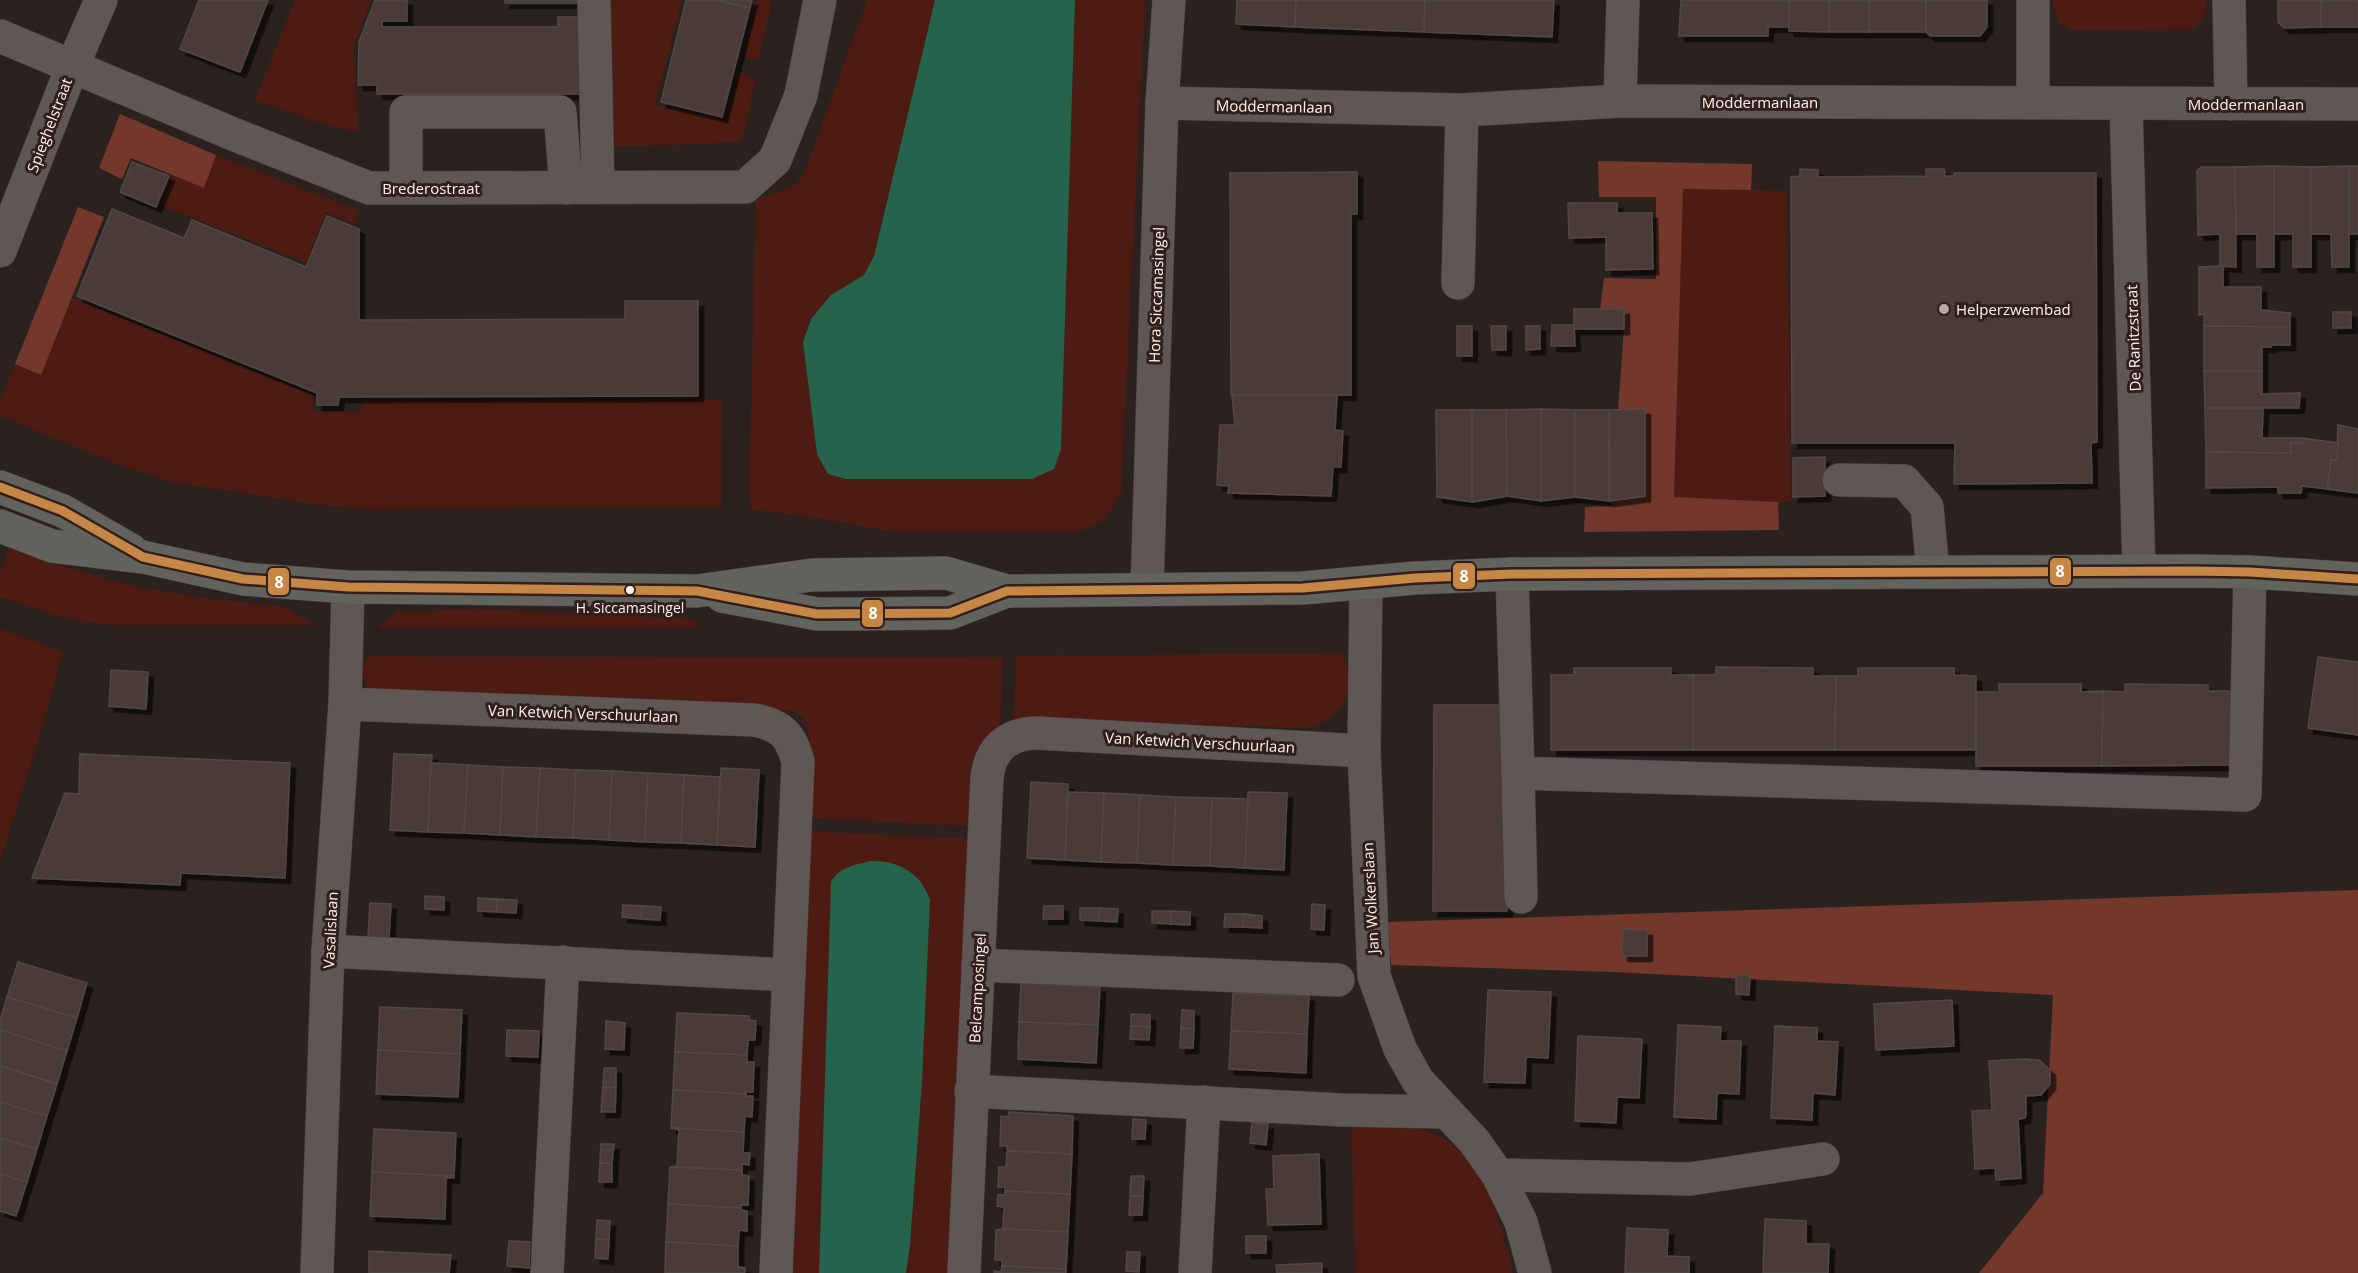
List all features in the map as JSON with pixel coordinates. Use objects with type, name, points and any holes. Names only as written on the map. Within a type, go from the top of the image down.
[{"type":"main road","points":[[0,487],[63,511],[143,557]]},
{"type":"main road","points":[[0,526],[52,546],[143,557],[243,579],[348,587],[697,591],[817,614],[950,612],[1007,591],[1304,588],[1415,578],[1512,574],[2139,571],[2250,572],[2358,579]]},
{"type":"street","name":"Spieghelstraat","points":[[0,251],[101,0]]},
{"type":"street","points":[[582,187],[594,0]]},
{"type":"street","name":"Brederostraat","points":[[0,36],[233,134],[369,188],[744,187],[775,160],[801,95],[820,0]]},
{"type":"street","name":"Hora Siccamasingel","points":[[1147,590],[1162,103],[1169,0]]},
{"type":"street","points":[[1620,101],[1623,0]]},
{"type":"street","points":[[2033,0],[2033,102]]},
{"type":"street","points":[[2229,0],[2231,104]]},
{"type":"street","name":"Moddermanlaan","points":[[1162,103],[1462,110],[1620,101],[2358,104]]},
{"type":"street","name":"De Ranitzstraat","points":[[2126,104],[2139,571]]},
{"type":"street","points":[[1458,283],[1462,110]]},
{"type":"street","points":[[406,188],[405,112],[560,112],[582,187]]},
{"type":"street","points":[[1839,480],[1904,481],[1928,507],[1933,572]]},
{"type":"street","points":[[1518,773],[2245,795],[2250,572]]},
{"type":"street","points":[[1512,574],[1521,897]]},
{"type":"street","name":"Jan Wolkerslaan","points":[[1366,582],[1364,751],[1374,976],[1400,1049],[1418,1081],[1474,1141],[1498,1175],[1521,1222],[1535,1273]]},
{"type":"street","name":"Vasalislaan","points":[[317,1273],[328,951],[345,704],[348,587]]},
{"type":"street","name":"Van Ketwich Verschuurlaan","points":[[345,704],[754,720],[771,723],[784,732],[794,745],[798,762],[789,975]]},
{"type":"street","name":"Van Ketwich Verschuurlaan","points":[[1036,733],[1364,751]]},
{"type":"street","name":"Belcamposingel","points":[[964,1273],[988,766],[1000,746],[1010,738],[1036,733]]},
{"type":"street","points":[[328,951],[789,975],[776,1273]]},
{"type":"street","points":[[547,1273],[563,962]]},
{"type":"street","points":[[978,965],[1338,980]]},
{"type":"street","points":[[971,1091],[1343,1110],[1445,1112]]},
{"type":"street","points":[[1195,1273],[1204,1102]]},
{"type":"street","points":[[1498,1175],[1690,1179],[1823,1159]]},
{"type":"shaded area","points":[[295,0],[371,0],[354,44],[358,132],[314,121],[255,100]]},
{"type":"shaded area","points":[[605,0],[682,0],[655,105],[726,120],[739,72],[755,78],[747,124],[739,142],[608,147]]},
{"type":"shaded area","points":[[756,0],[772,0],[758,61],[743,57]]},
{"type":"shaded area","points":[[867,0],[935,0],[874,256],[865,275],[831,295],[811,319],[803,342],[817,454],[1061,449],[1075,0],[1145,0],[1121,494],[1105,519],[1081,531],[890,531],[751,509],[749,496],[756,200],[795,185],[805,171]]},
{"type":"shaded area","points":[[935,0],[1075,0],[1061,449],[1054,469],[1032,479],[846,479],[828,474],[817,454],[803,342],[811,319],[831,295],[864,275],[874,256]]},
{"type":"shaded area","points":[[2051,0],[2206,0],[2203,18],[2191,29],[2072,30],[2059,23]]},
{"type":"shaded area","points":[[120,114],[216,155],[204,188],[131,158],[122,179],[99,168]]},
{"type":"shaded area","points":[[216,155],[360,211],[355,224],[326,212],[306,262],[160,205],[172,174],[204,187]]},
{"type":"shaded area","points":[[1598,161],[1752,164],[1751,190],[1683,189],[1674,497],[1778,502],[1779,530],[1584,532],[1585,507],[1611,506],[1624,328],[1598,327],[1604,278],[1656,279],[1656,197],[1599,197]]},
{"type":"shaded area","points":[[1683,189],[1787,191],[1791,502],[1674,498]]},
{"type":"shaded area","points":[[78,207],[104,217],[41,375],[15,364]]},
{"type":"shaded area","points":[[72,298],[312,395],[314,411],[361,412],[364,401],[722,400],[721,507],[362,509],[314,504],[173,482],[125,467],[0,416],[0,399],[15,364],[41,375]]},
{"type":"shaded area","points":[[10,547],[75,570],[141,588],[285,607],[315,625],[114,625],[73,620],[0,597],[0,571]]},
{"type":"shaded area","points":[[480,609],[693,619],[698,623],[697,627],[693,628],[378,627],[397,612]]},
{"type":"shaded area","points":[[0,629],[63,652],[0,861]]},
{"type":"shaded area","points":[[1343,653],[1349,678],[1345,698],[1332,715],[1310,728],[1039,719],[1014,722],[1016,656]]},
{"type":"shaded area","points":[[370,656],[1003,657],[1000,728],[972,826],[807,818],[808,727],[802,716],[792,711],[369,689],[362,672]]},
{"type":"shaded area","points":[[805,831],[971,839],[950,1273],[906,1273],[922,1082],[930,900],[925,887],[914,874],[822,1207],[819,1273],[787,1273]]},
{"type":"shaded area","points":[[870,861],[890,863],[907,870],[921,882],[930,900],[922,1082],[910,1245],[906,1273],[819,1273],[831,882],[843,870]]},
{"type":"shaded area","points":[[2358,890],[2358,1273],[1979,1273],[2043,1193],[2053,995],[1614,972],[1391,965],[1387,922]]},
{"type":"shaded area","points":[[1408,1127],[1434,1134],[1454,1146],[1471,1162],[1493,1202],[1513,1273],[1356,1273],[1351,1128]]},
{"type":"building","points":[[199,0],[268,0],[240,72],[180,49]]},
{"type":"building","points":[[375,0],[407,0],[407,21],[382,21],[382,27],[558,27],[558,17],[587,17],[585,94],[377,94],[377,85],[358,85],[359,42]]},
{"type":"building","points":[[505,0],[587,0],[584,3],[505,3]]},
{"type":"building","points":[[686,0],[717,0],[750,8],[722,117],[661,102]]},
{"type":"building","points":[[717,0],[752,0],[750,8]]},
{"type":"building","points":[[1237,0],[1296,0],[1295,27],[1236,24]]},
{"type":"building","points":[[1296,0],[1425,0],[1424,32],[1295,27]]},
{"type":"building","points":[[1425,0],[1554,0],[1552,37],[1424,32]]},
{"type":"building","points":[[1681,0],[1789,0],[1790,27],[1768,27],[1768,36],[1679,36]]},
{"type":"building","points":[[1789,0],[1829,0],[1829,32],[1789,31]]},
{"type":"building","points":[[1829,0],[1869,0],[1869,32],[1829,32]]},
{"type":"building","points":[[1869,0],[1926,0],[1926,32],[1869,32]]},
{"type":"building","points":[[1926,0],[1987,0],[1987,27],[1980,36],[1930,36],[1926,32]]},
{"type":"building","points":[[2278,0],[2321,0],[2321,27],[2284,28],[2278,22]]},
{"type":"building","points":[[2321,0],[2358,0],[2358,27],[2321,27]]},
{"type":"building","points":[[132,162],[169,176],[156,207],[120,192]]},
{"type":"building","points":[[2274,166],[2274,267],[2257,267],[2257,234],[2236,234],[2235,167]]},
{"type":"building","points":[[2274,166],[2311,167],[2311,267],[2293,267],[2293,234],[2274,234]]},
{"type":"building","points":[[2349,166],[2349,267],[2332,267],[2331,234],[2311,234],[2311,167]]},
{"type":"building","points":[[2349,166],[2358,166],[2358,234],[2349,234]]},
{"type":"building","points":[[2201,167],[2235,167],[2236,267],[2220,266],[2220,234],[2198,235],[2197,171]]},
{"type":"building","name":"Helperzwembad","points":[[1800,169],[1818,170],[1818,177],[1926,176],[1926,169],[1944,169],[1945,176],[1954,176],[1954,173],[2096,173],[2097,442],[2091,443],[2092,483],[1954,484],[1955,443],[1792,443],[1791,177],[1800,176]]},
{"type":"building","points":[[1357,172],[1357,214],[1351,214],[1351,395],[1231,395],[1230,173]]},
{"type":"building","points":[[1568,203],[1617,203],[1617,213],[1652,213],[1653,269],[1606,270],[1606,237],[1569,238]]},
{"type":"building","points":[[112,209],[184,238],[192,220],[306,267],[327,216],[359,229],[359,320],[625,319],[625,301],[698,301],[698,396],[339,397],[338,405],[317,405],[317,393],[77,296]]},
{"type":"building","points":[[2223,266],[2223,287],[2261,287],[2261,310],[2290,313],[2290,327],[2204,326],[2204,314],[2199,315],[2199,267]]},
{"type":"building","points":[[1574,309],[1624,309],[1624,329],[1574,329]]},
{"type":"building","points":[[2333,312],[2351,312],[2351,328],[2333,328]]},
{"type":"building","points":[[1552,325],[1574,325],[1575,346],[1551,346]]},
{"type":"building","points":[[1457,326],[1472,326],[1472,356],[1457,356]]},
{"type":"building","points":[[1491,326],[1506,326],[1506,350],[1492,350]]},
{"type":"building","points":[[1526,326],[1540,326],[1540,349],[1526,350]]},
{"type":"building","points":[[2204,326],[2290,327],[2290,345],[2262,347],[2262,371],[2204,371]]},
{"type":"building","points":[[2204,371],[2262,371],[2262,394],[2300,393],[2299,408],[2205,408]]},
{"type":"building","points":[[1232,395],[1337,395],[1335,430],[1343,431],[1341,467],[1333,467],[1331,496],[1228,493],[1229,486],[1217,485],[1220,425],[1235,425]]},
{"type":"building","points":[[2205,408],[2263,408],[2262,438],[2301,438],[2302,443],[2291,443],[2291,453],[2206,452]]},
{"type":"building","points":[[1541,409],[1541,501],[1507,496],[1506,410]]},
{"type":"building","points":[[1541,409],[1575,410],[1575,497],[1541,501]]},
{"type":"building","points":[[1645,409],[1645,496],[1610,501],[1609,410]]},
{"type":"building","points":[[1436,410],[1472,410],[1472,502],[1437,497]]},
{"type":"building","points":[[1472,410],[1506,410],[1507,496],[1472,502]]},
{"type":"building","points":[[1575,410],[1609,410],[1609,501],[1575,497]]},
{"type":"building","points":[[2338,425],[2358,429],[2358,493],[2327,489],[2331,460],[2337,460]]},
{"type":"building","points":[[2301,438],[2338,443],[2337,460],[2331,460],[2327,489],[2302,486],[2301,493],[2278,493],[2278,487],[2206,488],[2206,452],[2291,453],[2291,443],[2302,443]]},
{"type":"building","points":[[1825,457],[1825,496],[1793,497],[1793,458]]},
{"type":"building","points":[[2318,657],[2358,662],[2358,735],[2308,728]]},
{"type":"building","points":[[1716,667],[1813,668],[1813,676],[1836,676],[1835,750],[1693,750],[1693,675],[1716,675]]},
{"type":"building","points":[[1574,668],[1671,668],[1671,675],[1693,675],[1693,750],[1551,750],[1551,675],[1574,675]]},
{"type":"building","points":[[1858,668],[1954,668],[1954,675],[1976,676],[1975,750],[1835,750],[1836,676],[1858,676]]},
{"type":"building","points":[[111,670],[148,672],[146,709],[109,706]]},
{"type":"building","points":[[1999,684],[2081,684],[2081,692],[2103,691],[2102,766],[1976,766],[1976,692],[1999,692]]},
{"type":"building","points":[[2125,684],[2208,685],[2208,691],[2231,691],[2231,765],[2102,766],[2103,691],[2125,692]]},
{"type":"building","points":[[1434,705],[1508,705],[1507,911],[1433,911]]},
{"type":"building","points":[[80,754],[290,763],[285,878],[181,873],[180,885],[32,878],[65,793],[79,794]]},
{"type":"building","points":[[394,754],[432,755],[428,832],[390,830]]},
{"type":"building","points":[[431,763],[468,765],[464,833],[428,832]]},
{"type":"building","points":[[468,765],[503,767],[500,835],[464,833]]},
{"type":"building","points":[[503,767],[540,768],[536,837],[500,835]]},
{"type":"building","points":[[540,768],[576,770],[573,838],[536,837]]},
{"type":"building","points":[[721,768],[759,770],[755,847],[717,845]]},
{"type":"building","points":[[576,770],[612,771],[609,840],[573,838]]},
{"type":"building","points":[[612,771],[648,773],[645,842],[609,840]]},
{"type":"building","points":[[648,773],[684,775],[681,843],[645,842]]},
{"type":"building","points":[[684,775],[720,777],[717,845],[681,843]]},
{"type":"building","points":[[1031,782],[1068,784],[1065,860],[1027,858]]},
{"type":"building","points":[[1068,792],[1104,793],[1101,862],[1065,860]]},
{"type":"building","points":[[1248,792],[1287,793],[1284,870],[1245,868]]},
{"type":"building","points":[[1104,793],[1140,795],[1137,863],[1101,862]]},
{"type":"building","points":[[1140,795],[1176,797],[1173,865],[1137,863]]},
{"type":"building","points":[[1176,797],[1212,798],[1210,866],[1173,865]]},
{"type":"building","points":[[1212,798],[1248,799],[1245,868],[1210,866]]},
{"type":"building","points":[[425,896],[444,897],[444,910],[425,909]]},
{"type":"building","points":[[478,898],[497,899],[497,912],[478,911]]},
{"type":"building","points":[[497,899],[517,900],[516,913],[497,912]]},
{"type":"building","points":[[370,903],[391,904],[389,938],[368,937]]},
{"type":"building","points":[[1312,904],[1325,905],[1324,930],[1311,929]]},
{"type":"building","points":[[623,905],[642,906],[641,919],[622,917]]},
{"type":"building","points":[[642,906],[661,907],[660,920],[641,919]]},
{"type":"building","points":[[1044,906],[1063,906],[1063,919],[1043,919]]},
{"type":"building","points":[[1080,908],[1099,908],[1099,921],[1080,920]]},
{"type":"building","points":[[1099,908],[1118,909],[1117,922],[1099,921]]},
{"type":"building","points":[[1152,911],[1171,911],[1171,924],[1152,923]]},
{"type":"building","points":[[1171,911],[1190,912],[1190,925],[1171,924]]},
{"type":"building","points":[[1225,914],[1244,914],[1243,927],[1224,927]]},
{"type":"building","points":[[1244,914],[1262,916],[1262,928],[1243,927]]},
{"type":"building","points":[[1623,929],[1647,930],[1647,956],[1622,956]]},
{"type":"building","points":[[18,962],[87,983],[77,1018],[7,997]]},
{"type":"building","points":[[1736,975],[1750,975],[1749,995],[1736,994]]},
{"type":"building","points":[[1021,983],[1100,987],[1098,1025],[1019,1022]]},
{"type":"building","points":[[1488,990],[1551,992],[1548,1058],[1526,1057],[1525,1083],[1484,1082]]},
{"type":"building","points":[[1233,993],[1309,996],[1307,1034],[1231,1031]]},
{"type":"building","points":[[7,997],[77,1018],[67,1051],[0,1030],[0,1021]]},
{"type":"building","points":[[1952,1000],[1954,1046],[1876,1050],[1874,1004]]},
{"type":"building","points":[[380,1007],[462,1010],[460,1054],[378,1050]]},
{"type":"building","points":[[1182,1010],[1194,1011],[1194,1029],[1181,1028]]},
{"type":"building","points":[[677,1013],[749,1016],[749,1020],[756,1021],[755,1040],[748,1040],[747,1055],[675,1052]]},
{"type":"building","points":[[1131,1014],[1150,1015],[1150,1027],[1131,1026]]},
{"type":"building","points":[[606,1021],[625,1023],[624,1050],[605,1049]]},
{"type":"building","points":[[1019,1022],[1098,1025],[1096,1063],[1018,1059]]},
{"type":"building","points":[[1678,1025],[1721,1027],[1720,1041],[1741,1041],[1739,1094],[1717,1093],[1716,1119],[1674,1117]]},
{"type":"building","points":[[1131,1026],[1150,1027],[1149,1040],[1130,1039]]},
{"type":"building","points":[[1775,1026],[1817,1028],[1817,1041],[1838,1042],[1835,1095],[1813,1093],[1812,1120],[1771,1118]]},
{"type":"building","points":[[1181,1028],[1194,1029],[1193,1048],[1180,1048]]},
{"type":"building","points":[[0,1030],[67,1051],[57,1084],[0,1066]]},
{"type":"building","points":[[507,1030],[539,1031],[538,1057],[506,1056]]},
{"type":"building","points":[[1231,1031],[1307,1034],[1306,1073],[1229,1069]]},
{"type":"building","points":[[1578,1036],[1642,1039],[1639,1098],[1617,1097],[1616,1123],[1575,1121]]},
{"type":"building","points":[[378,1050],[460,1054],[458,1097],[376,1094]]},
{"type":"building","points":[[675,1052],[747,1055],[747,1062],[754,1062],[753,1092],[746,1092],[746,1094],[673,1090]]},
{"type":"building","points":[[2039,1060],[2050,1070],[2050,1084],[2041,1095],[2026,1096],[2025,1118],[2018,1119],[2021,1178],[1996,1180],[1995,1168],[1975,1169],[1972,1111],[1992,1110],[1989,1061]]},
{"type":"building","points":[[0,1066],[57,1084],[47,1116],[0,1102]]},
{"type":"building","points":[[604,1068],[616,1068],[616,1088],[603,1087]]},
{"type":"building","points":[[603,1087],[616,1088],[615,1112],[601,1112]]},
{"type":"building","points":[[673,1090],[753,1096],[752,1117],[745,1116],[744,1132],[671,1128]]},
{"type":"building","points":[[0,1102],[47,1116],[37,1149],[0,1138]]},
{"type":"building","points":[[1009,1112],[1073,1116],[1072,1154],[1007,1151],[1007,1146],[1000,1146],[1001,1116],[1008,1117]]},
{"type":"building","points":[[1133,1119],[1146,1120],[1145,1139],[1132,1139]]},
{"type":"building","points":[[1252,1123],[1268,1124],[1266,1145],[1250,1143]]},
{"type":"building","points":[[671,1128],[744,1132],[743,1153],[750,1153],[749,1165],[742,1164],[742,1170],[670,1167],[677,1166],[679,1130]]},
{"type":"building","points":[[374,1129],[456,1133],[454,1176],[372,1172]]},
{"type":"building","points":[[0,1138],[37,1149],[27,1182],[0,1174]]},
{"type":"building","points":[[601,1144],[614,1144],[612,1164],[600,1163]]},
{"type":"building","points":[[1007,1151],[1072,1154],[1070,1194],[1005,1191],[1005,1187],[998,1187],[999,1167],[1006,1167]]},
{"type":"building","points":[[1319,1154],[1321,1224],[1268,1225],[1266,1189],[1274,1189],[1273,1156]]},
{"type":"building","points":[[600,1163],[612,1164],[612,1182],[599,1182]]},
{"type":"building","points":[[670,1167],[742,1170],[742,1175],[749,1176],[748,1205],[741,1205],[741,1208],[668,1204]]},
{"type":"building","points":[[372,1172],[454,1176],[454,1178],[446,1178],[445,1219],[370,1216]]},
{"type":"building","points":[[0,1174],[27,1182],[16,1216],[0,1211]]},
{"type":"building","points":[[1131,1176],[1144,1176],[1143,1196],[1130,1196]]},
{"type":"building","points":[[1005,1191],[1070,1194],[1068,1232],[1003,1229],[1004,1207],[997,1206],[998,1195],[1005,1195]]},
{"type":"building","points":[[1130,1196],[1143,1196],[1142,1215],[1129,1215]]},
{"type":"building","points":[[668,1204],[741,1208],[740,1210],[747,1211],[747,1231],[739,1230],[738,1246],[666,1242]]},
{"type":"building","points":[[1765,1219],[1806,1221],[1806,1244],[1829,1244],[1828,1273],[1763,1273]]},
{"type":"building","points":[[597,1220],[610,1221],[609,1240],[596,1239]]},
{"type":"building","points":[[1627,1228],[1668,1230],[1667,1256],[1689,1257],[1689,1273],[1625,1273]]},
{"type":"building","points":[[996,1230],[1068,1232],[1066,1269],[1002,1266],[1002,1260],[995,1260]]},
{"type":"building","points":[[1246,1236],[1266,1236],[1266,1253],[1246,1253]]},
{"type":"building","points":[[596,1239],[609,1240],[608,1259],[595,1258]]},
{"type":"building","points":[[509,1241],[530,1242],[529,1268],[507,1266]]},
{"type":"building","points":[[666,1242],[738,1246],[738,1267],[745,1268],[745,1273],[665,1273]]},
{"type":"building","points":[[369,1251],[451,1255],[449,1273],[369,1273]]},
{"type":"building","points":[[1127,1252],[1140,1252],[1139,1272],[1126,1271]]},
{"type":"building","points":[[1322,1263],[1322,1273],[1277,1273],[1276,1265]]},
{"type":"building","points":[[1002,1266],[1066,1269],[1066,1273],[994,1273],[994,1271],[1001,1272]]},
{"type":"transit line","name":"8","points":[[0,487],[63,511],[143,557],[243,579],[348,587],[697,591],[817,614],[950,613],[1007,591],[1303,588],[1415,578],[1512,574],[2195,571],[2358,579]]},
{"type":"place","name":"Helperzwembad","points":[[1944,309]]},
{"type":"place","name":"H. Siccamasingel","points":[[630,590]]}]
